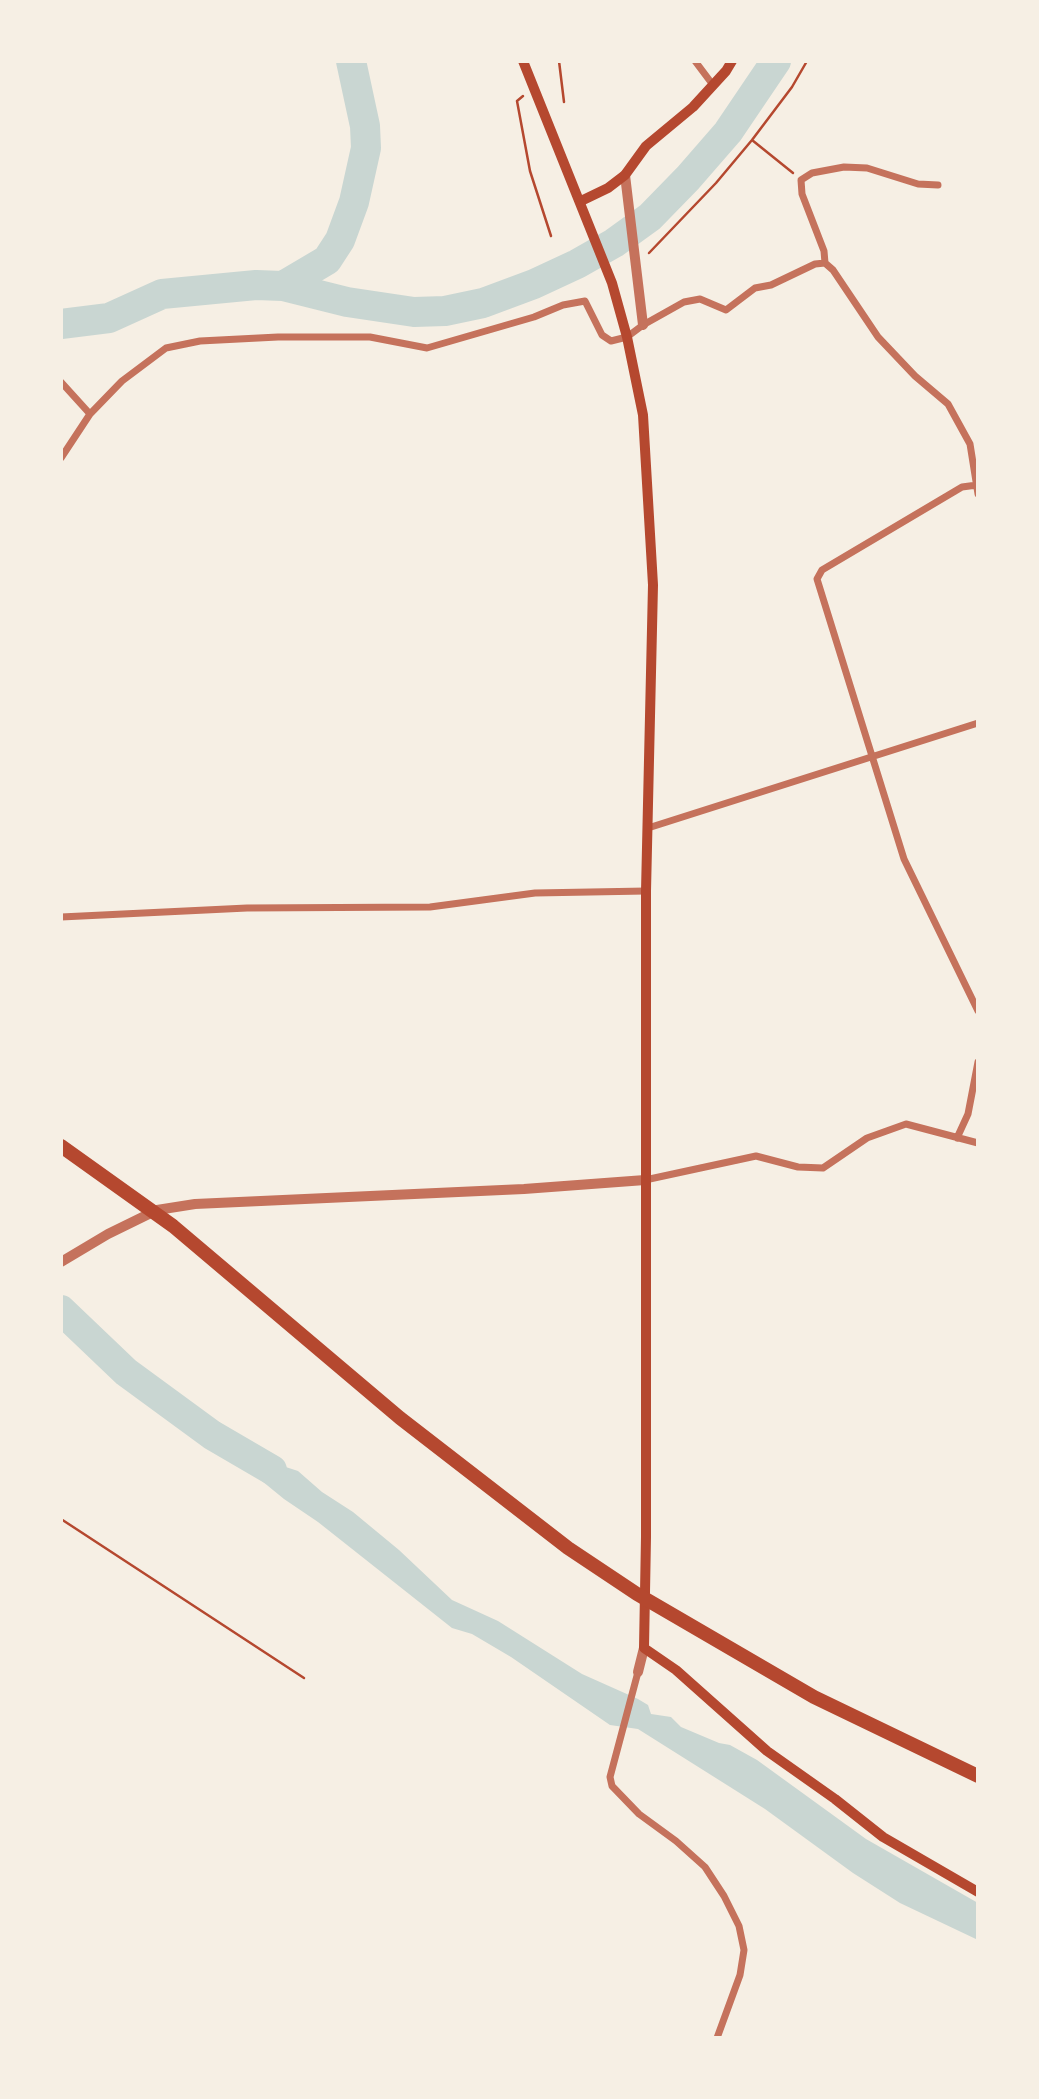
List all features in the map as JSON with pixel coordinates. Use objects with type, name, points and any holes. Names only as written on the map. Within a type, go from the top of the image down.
[{"type":"highway","points":[[61,1146],[173,1226],[400,1418],[568,1548],[637,1594],[814,1697],[978,1776]]},
{"type":"main road","points":[[523,61],[612,283],[627,337],[643,415],[653,585],[646,891],[644,1648],[676,1670],[767,1751],[883,1837],[978,1892]]},
{"type":"main road","points":[[580,201],[608,188],[625,175],[646,146],[693,107],[732,61]]},
{"type":"street","points":[[695,61],[713,85]]},
{"type":"street","points":[[938,185],[918,184],[867,168],[844,167],[812,173],[801,180],[802,194],[824,250],[825,262],[878,337],[915,376],[948,404],[970,444],[978,494]]},
{"type":"street","points":[[625,175],[643,325]]},
{"type":"street","points":[[61,458],[90,414],[122,381],[166,348],[200,341],[278,337],[370,337],[427,348],[534,317],[563,305],[585,301],[603,335],[611,341],[627,337],[684,302],[700,299],[726,310],[755,288],[771,285],[825,262]]},
{"type":"street","points":[[61,382],[90,414]]},
{"type":"street","points":[[977,485],[962,487],[822,570],[817,579],[904,859],[978,1012]]},
{"type":"street","points":[[648,828],[872,759],[978,723]]},
{"type":"street","points":[[61,917],[247,908],[430,907],[535,893],[646,891]]},
{"type":"street","points":[[957,1138],[968,1114],[978,1062]]},
{"type":"street","points":[[61,1262],[108,1234],[157,1210],[195,1204],[524,1189],[645,1180],[756,1156],[798,1167],[823,1168],[867,1138],[906,1124],[978,1143]]},
{"type":"street","points":[[644,1648],[610,1777],[612,1786],[639,1814],[705,1867],[739,1926],[744,1950],[740,1975],[717,2038]]},
{"type":"path","points":[[559,61],[564,102]]},
{"type":"path","points":[[637,262],[716,183],[792,87],[807,61]]},
{"type":"path","points":[[533,87],[517,101],[530,172],[551,236]]},
{"type":"path","points":[[752,140],[801,180]]},
{"type":"path","points":[[61,1519],[304,1678]]},
{"type":"shaded area","points":[[220,1442],[246,1454],[298,1471],[399,1550],[452,1600],[498,1621],[582,1674],[638,1699],[648,1705],[651,1714],[671,1717],[681,1727],[730,1745],[757,1760],[866,1839],[978,1903],[978,1940],[900,1903],[853,1873],[765,1809],[638,1729],[610,1725],[511,1657],[472,1634],[452,1628],[318,1522],[284,1499],[246,1468]]},
{"type":"waterway","points":[[283,286],[327,260],[340,240],[354,202],[366,148],[365,126],[351,61]]},
{"type":"waterway","points":[[61,324],[109,318],[162,294],[256,285],[283,286],[347,302],[414,312],[445,311],[483,303],[577,264],[614,243],[650,217],[728,132],[776,61]]},
{"type":"waterway","points":[[61,1310],[126,1372],[212,1435],[272,1470]]}]
